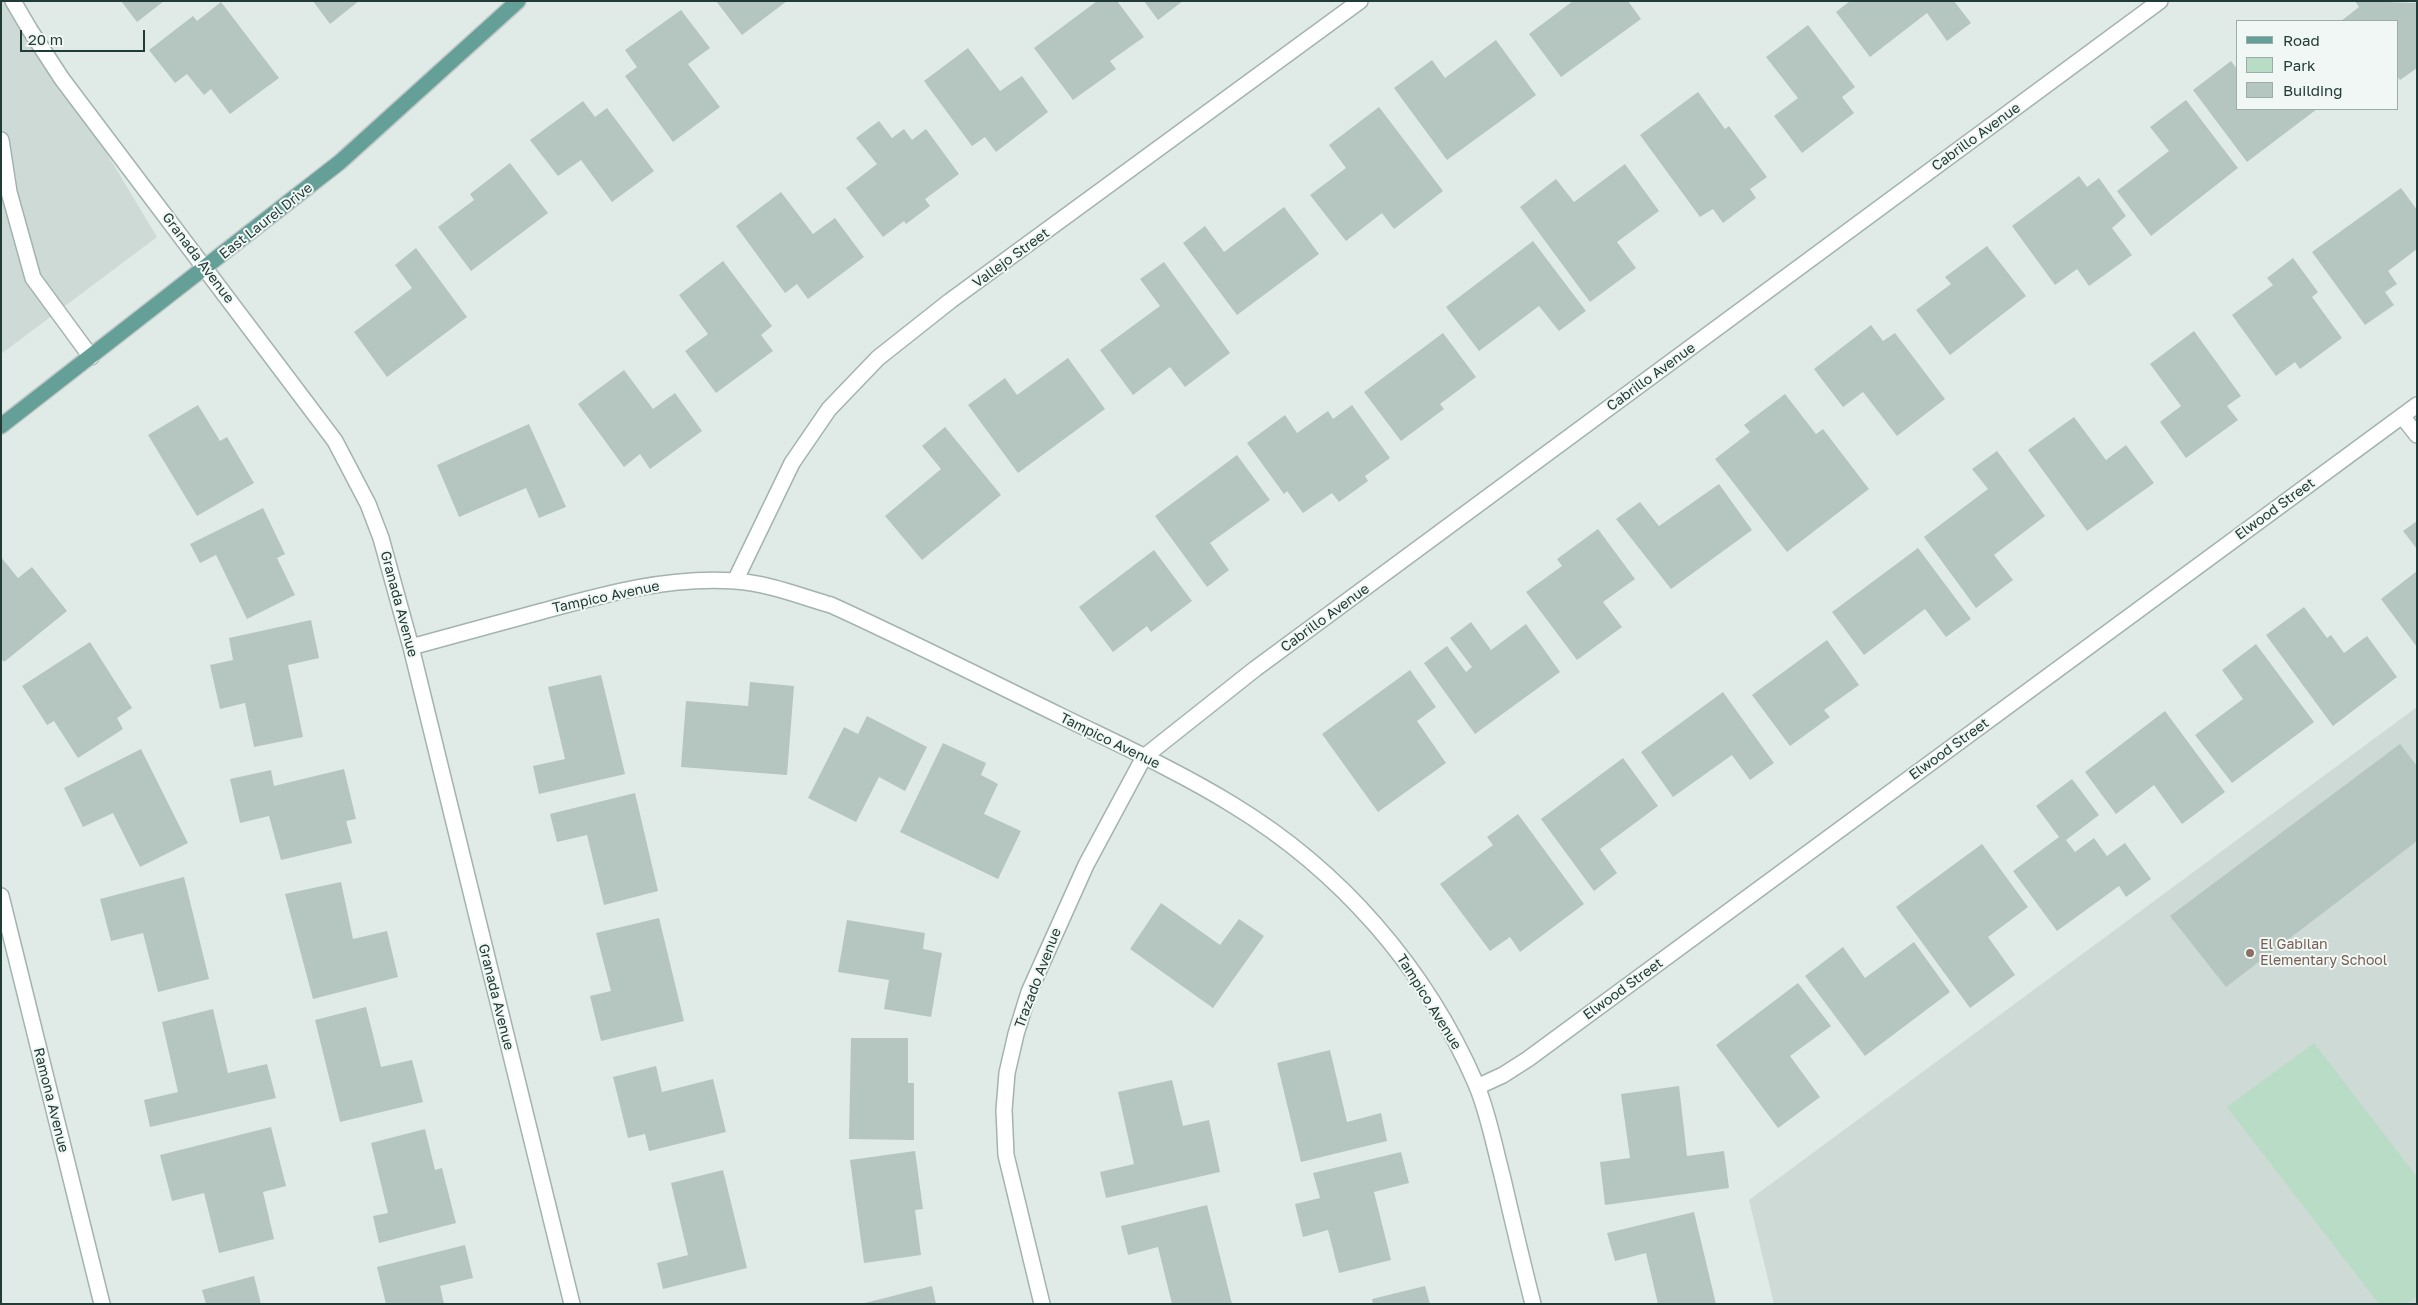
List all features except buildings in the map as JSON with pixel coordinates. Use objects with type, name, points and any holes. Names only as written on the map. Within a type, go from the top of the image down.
[{"type":"main road","name":"East Laurel Drive","points":[[1,426],[206,268],[376,132],[518,1]]},
{"type":"street","name":"Granada Avenue","points":[[13,1],[62,79],[335,441],[352,471],[381,538],[411,647],[572,1304]]},
{"type":"street","name":"Vallejo Street","points":[[735,581],[792,463],[829,409],[878,358],[950,301],[1360,1]]},
{"type":"street","name":"Cabrillo Avenue","points":[[1144,757],[1255,669],[2160,1]]},
{"type":"street","points":[[1,140],[9,192],[33,278],[91,357]]},
{"type":"street","name":"Elwood Street","points":[[1477,1087],[1503,1075],[1528,1059],[2417,404]]},
{"type":"street","points":[[2402,416],[2417,435]]},
{"type":"street","name":"Tampico Avenue","points":[[411,647],[586,599],[644,586],[688,581],[735,581],[785,591],[831,605],[1144,757],[1233,804],[1276,833],[1321,869],[1353,900],[1378,927],[1412,972],[1451,1034],[1477,1087],[1496,1151],[1532,1304]]},
{"type":"street","name":"Trazado Avenue","points":[[1042,1304],[1006,1155],[1004,1110],[1007,1072],[1029,992],[1047,950],[1090,857],[1144,757]]},
{"type":"street","name":"Ramona Avenue","points":[[1,896],[102,1304]]},
{"type":"shaded area","points":[[1,1],[13,1],[157,237],[1,354]]},
{"type":"shaded area","name":"El Gabilan Elementary School","points":[[2417,707],[2417,1304],[1774,1304],[1749,1200]]},
{"type":"green space","points":[[2314,1043],[2417,1177],[2417,1296],[2406,1304],[2379,1304],[2227,1107]]},
{"type":"place","name":"El Gabilan Elementary School","points":[[2250,953]]}]
